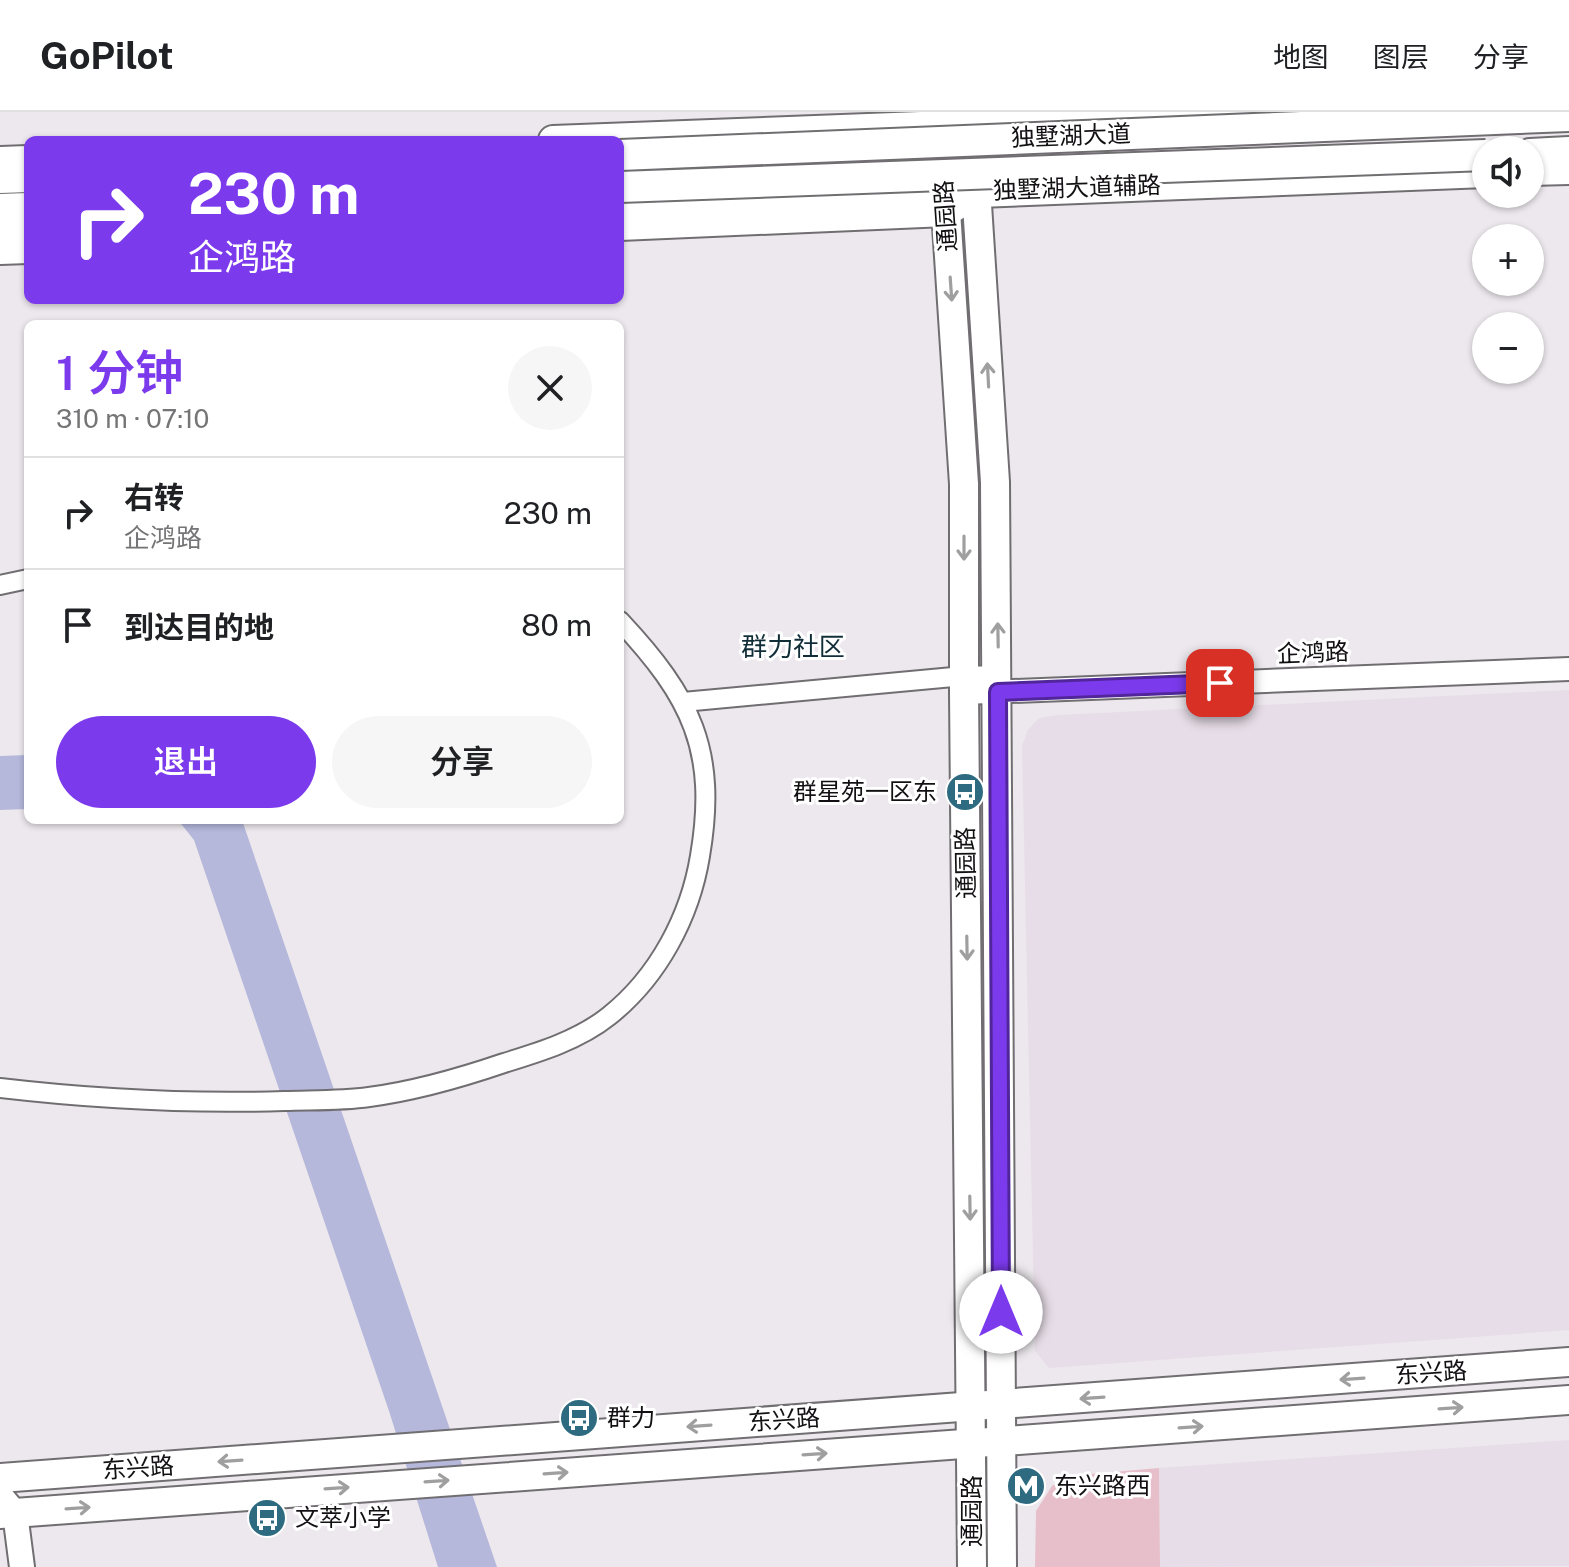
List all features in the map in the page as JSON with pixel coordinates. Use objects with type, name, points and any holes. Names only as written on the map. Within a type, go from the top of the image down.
[{"type":"highway","name":"独墅湖大道","points":[[624,155],[1569,116]]},
{"type":"highway","points":[[1544,153],[1569,152]]},
{"type":"highway","name":"独墅湖大道","points":[[624,186],[1472,156]]},
{"type":"highway","points":[[0,178],[24,177]]},
{"type":"highway","points":[[624,219],[945,202],[976,178]]},
{"type":"highway","points":[[624,219],[676,204]]},
{"type":"highway","points":[[0,209],[24,208]]},
{"type":"highway","points":[[0,249],[24,248]]},
{"type":"main road","points":[[624,136],[939,119],[1288,112]]},
{"type":"main road","name":"通园路","points":[[972,118],[995,482],[1002,1567]]},
{"type":"main road","name":"通园路","points":[[939,119],[964,484],[972,1567]]},
{"type":"main road","points":[[0,161],[24,160]]},
{"type":"main road","name":"独墅湖大道辅路","points":[[624,182],[629,178],[942,164],[976,178],[1472,173]]},
{"type":"main road","points":[[1544,171],[1569,170]]},
{"type":"main road","points":[[676,204],[945,202]]},
{"type":"main road","points":[[0,233],[24,232]]},
{"type":"main road","name":"东兴路","points":[[0,1478],[1569,1362]]},
{"type":"main road","name":"东兴路","points":[[5,1507],[396,1484],[1569,1400]]},
{"type":"main road","points":[[5,1507],[22,1567]]},
{"type":"street","points":[[0,585],[24,580]]},
{"type":"street","points":[[0,1088],[217,1103],[346,1099],[454,1080],[532,1054],[595,1026],[631,995],[663,955],[677,931],[698,868],[703,839],[703,770],[699,738],[683,702],[651,655],[624,625]]},
{"type":"street","name":"企鸿路","points":[[964,684],[1569,669]]},
{"type":"street","points":[[683,702],[964,684]]},
{"type":"shaded area","points":[[1569,690],[1569,1330],[1049,1368],[1035,1351],[1022,746],[1028,730],[1039,718],[1059,715]]},
{"type":"shaded area","points":[[1569,1440],[1569,1566],[1160,1567],[1159,1468]]},
{"type":"shaded area","points":[[1159,1468],[1160,1567],[1035,1567],[1036,1511],[1052,1486],[1066,1476]]},
{"type":"water","points":[[24,755],[24,809],[0,810],[0,756]]},
{"type":"water","points":[[181,824],[243,824],[497,1567],[438,1567],[389,1411],[194,840]]},
{"type":"place","name":"群星苑一区东","points":[[965,792]]},
{"type":"place","name":"群力","points":[[579,1418]]},
{"type":"place","name":"东兴路西","points":[[1026,1486]]},
{"type":"place","name":"文萃小学","points":[[267,1518]]},
{"type":"district","name":"群力社区","points":[[793,647]]},
{"type":"route","points":[[1001,1312],[998,692],[1220,683]]}]
